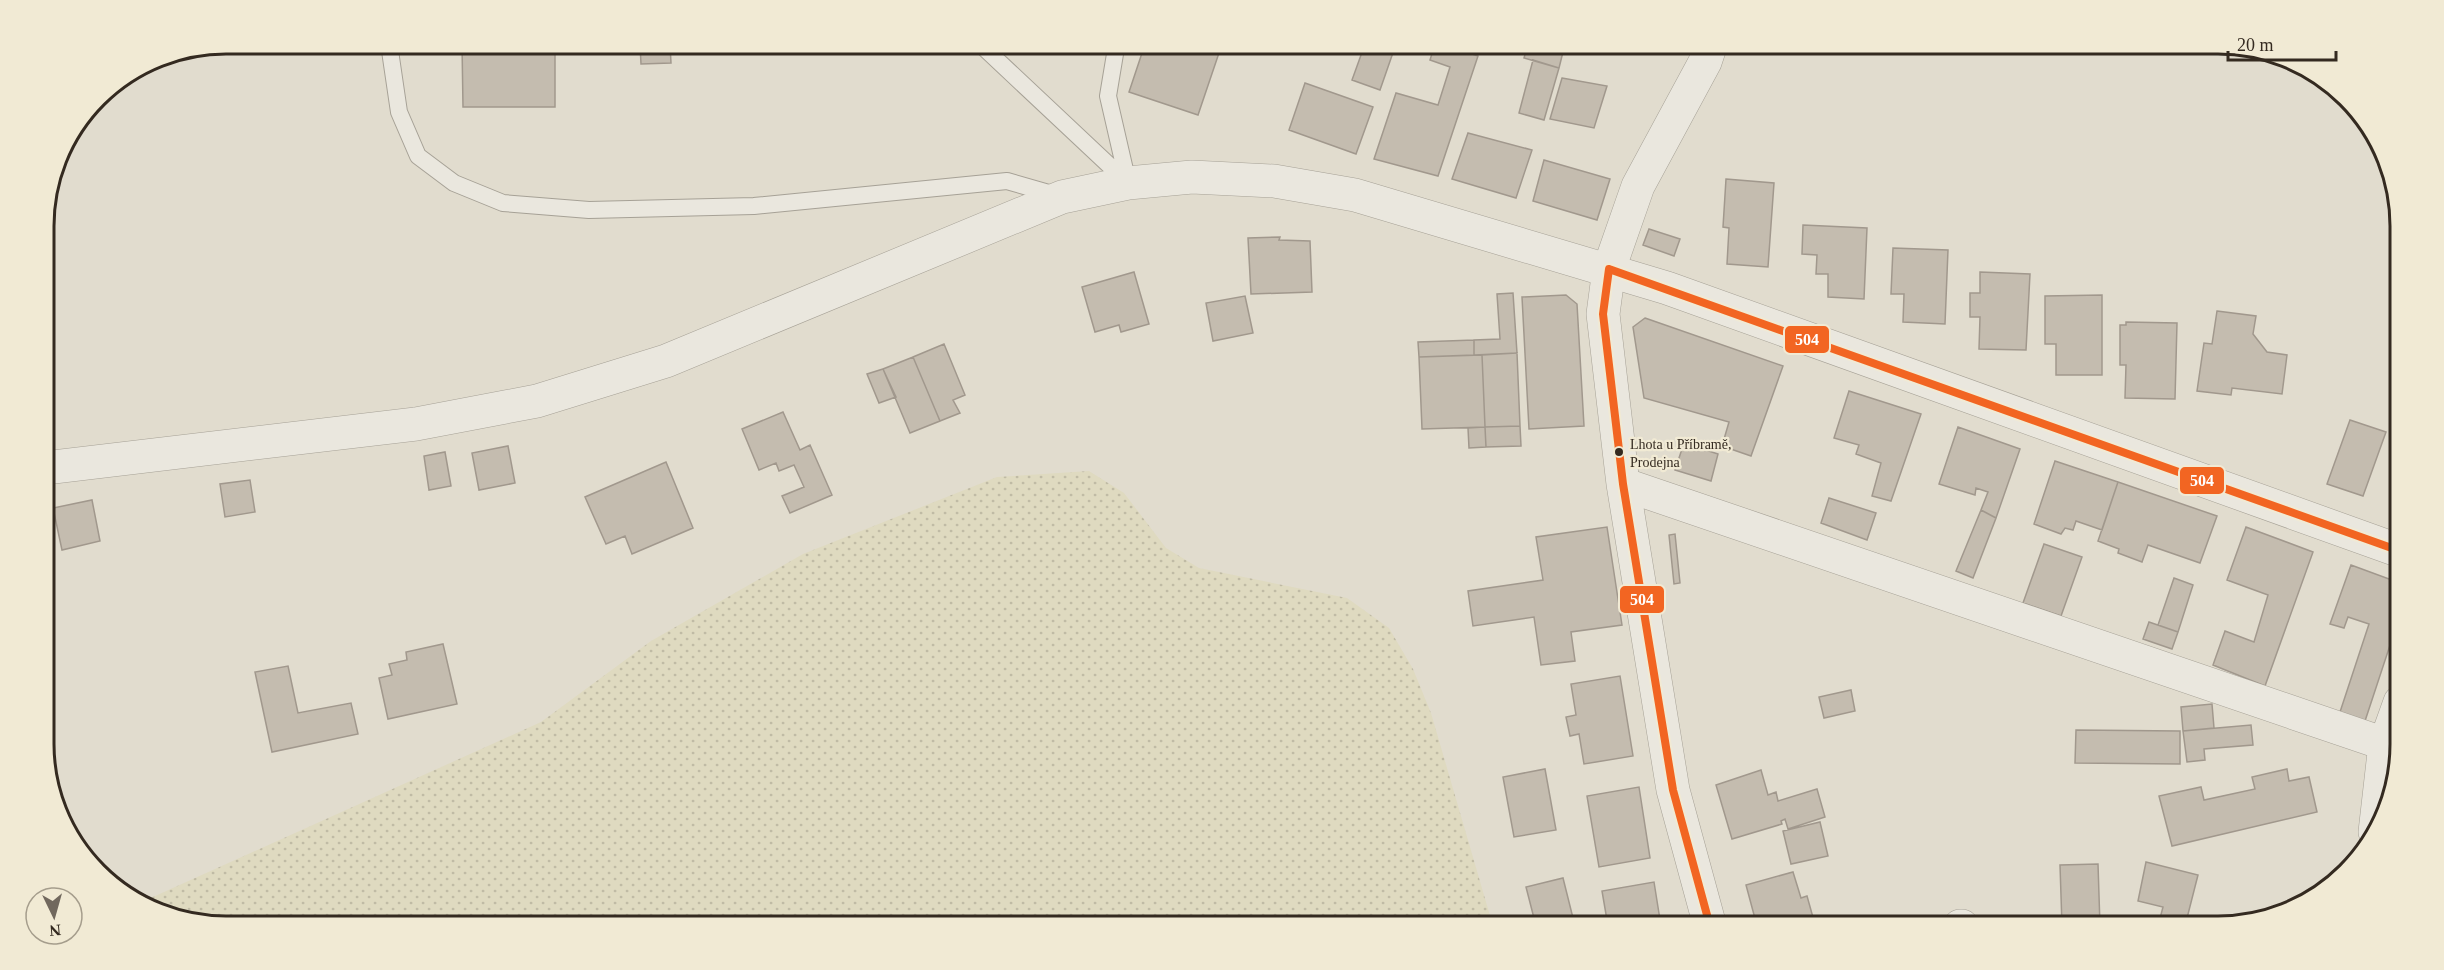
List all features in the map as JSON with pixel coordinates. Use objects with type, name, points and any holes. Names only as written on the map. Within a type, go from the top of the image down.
[{"type":"street","points":[[1707,916],[1673,790],[1623,484],[1603,314],[1609,269],[1638,186],[1708,54]]},
{"type":"street","points":[[54,467],[416,424],[537,401],[666,361],[1062,197],[1128,183],[1192,177],[1274,181],[1355,195],[1609,269],[2390,547]]},
{"type":"street","points":[[1623,484],[2385,744]]},
{"type":"street","points":[[2378,806],[2385,744],[2390,730]]},
{"type":"lane","points":[[390,54],[399,112],[418,156],[454,183],[503,203],[589,210],[754,206],[1007,181],[1062,197]]},
{"type":"lane","points":[[991,54],[1128,183]]},
{"type":"lane","points":[[1115,54],[1107,96],[1128,183]]},
{"type":"shaded area","points":[[1089,471],[1124,493],[1166,548],[1199,568],[1347,598],[1389,628],[1413,669],[1431,713],[1490,916],[215,916],[171,907],[150,898],[541,722],[651,641],[803,554],[997,477]]},
{"type":"building","points":[[462,54],[555,54],[555,107],[463,107]]},
{"type":"building","points":[[640,54],[671,54],[671,63],[641,64]]},
{"type":"building","points":[[1142,54],[1219,54],[1198,115],[1129,92]]},
{"type":"building","points":[[1361,54],[1393,54],[1380,90],[1352,80]]},
{"type":"building","points":[[1432,54],[1478,56],[1438,176],[1374,159],[1396,93],[1438,105],[1450,67],[1430,60]]},
{"type":"building","points":[[1525,54],[1562,54],[1559,68],[1524,58]]},
{"type":"building","points":[[1533,60],[1559,68],[1544,120],[1519,113]]},
{"type":"building","points":[[1562,78],[1607,86],[1594,128],[1550,119]]},
{"type":"building","points":[[1305,83],[1373,107],[1356,154],[1289,130]]},
{"type":"building","points":[[1468,133],[1532,150],[1516,198],[1452,179]]},
{"type":"building","points":[[1544,160],[1610,179],[1597,220],[1533,201]]},
{"type":"building","points":[[1726,179],[1774,183],[1768,267],[1727,264],[1729,228],[1723,227]]},
{"type":"building","points":[[1803,225],[1867,228],[1864,299],[1828,297],[1828,274],[1816,274],[1817,255],[1802,254]]},
{"type":"building","points":[[1649,229],[1680,239],[1674,256],[1643,245]]},
{"type":"building","points":[[1280,237],[1279,240],[1310,241],[1312,292],[1251,294],[1248,238]]},
{"type":"building","points":[[1893,248],[1948,250],[1945,324],[1903,322],[1904,294],[1891,294]]},
{"type":"building","points":[[1134,272],[1149,324],[1121,332],[1119,325],[1095,332],[1082,287]]},
{"type":"building","points":[[1980,272],[2030,274],[2026,350],[1979,349],[1980,317],[1970,317],[1970,293],[1980,293]]},
{"type":"building","points":[[1513,293],[1517,353],[1474,355],[1474,340],[1500,339],[1497,294]]},
{"type":"building","points":[[1566,295],[1577,304],[1584,426],[1529,429],[1522,297]]},
{"type":"building","points":[[2102,295],[2102,375],[2056,375],[2056,344],[2045,344],[2045,296]]},
{"type":"building","points":[[1245,296],[1253,333],[1213,341],[1206,303]]},
{"type":"building","points":[[2217,311],[2256,316],[2253,334],[2267,352],[2287,355],[2282,394],[2232,388],[2231,395],[2197,391],[2204,343],[2212,344]]},
{"type":"building","points":[[1645,318],[1783,366],[1751,456],[1722,446],[1729,422],[1644,398],[1633,327]]},
{"type":"building","points":[[2126,322],[2177,323],[2175,399],[2125,398],[2126,365],[2120,365],[2120,325],[2126,325]]},
{"type":"building","points":[[1474,340],[1474,355],[1419,357],[1418,342]]},
{"type":"building","points":[[944,344],[965,395],[953,400],[960,413],[940,421],[913,357]]},
{"type":"building","points":[[1517,353],[1520,426],[1485,427],[1482,355]]},
{"type":"building","points":[[1482,355],[1485,427],[1422,429],[1419,357]]},
{"type":"building","points":[[913,357],[940,421],[910,433],[883,369]]},
{"type":"building","points":[[883,369],[896,397],[879,403],[867,374]]},
{"type":"building","points":[[1849,391],[1921,414],[1891,501],[1872,496],[1881,463],[1856,454],[1859,445],[1834,438]]},
{"type":"building","points":[[783,412],[800,450],[810,445],[832,495],[790,513],[782,496],[804,487],[794,465],[779,471],[776,463],[759,470],[742,429]]},
{"type":"building","points":[[2350,420],[2386,432],[2363,496],[2327,484]]},
{"type":"building","points":[[1520,426],[1521,446],[1486,447],[1485,427]]},
{"type":"building","points":[[1485,427],[1486,447],[1469,448],[1468,428]]},
{"type":"building","points":[[1958,427],[2020,449],[1996,518],[1981,510],[1988,492],[1976,488],[1975,495],[1939,484]]},
{"type":"building","points":[[1684,443],[1718,454],[1711,481],[1675,470]]},
{"type":"building","points":[[508,446],[515,483],[479,490],[472,453]]},
{"type":"building","points":[[445,452],[451,486],[429,490],[424,456]]},
{"type":"building","points":[[2055,461],[2118,482],[2102,530],[2076,521],[2073,530],[2065,528],[2061,534],[2034,524]]},
{"type":"building","points":[[666,462],[693,528],[632,554],[625,536],[606,544],[585,497]]},
{"type":"building","points":[[250,480],[255,512],[225,517],[220,484]]},
{"type":"building","points":[[2118,482],[2217,516],[2200,563],[2148,545],[2142,562],[2118,553],[2119,549],[2098,541]]},
{"type":"building","points":[[1829,498],[1876,513],[1867,540],[1821,523]]},
{"type":"building","points":[[92,500],[100,541],[62,550],[54,508]]},
{"type":"building","points":[[1981,510],[1996,518],[1973,578],[1956,571]]},
{"type":"building","points":[[1607,527],[1622,625],[1571,632],[1575,661],[1541,665],[1534,617],[1473,626],[1468,591],[1543,580],[1536,537]]},
{"type":"building","points":[[2246,527],[2313,552],[2265,686],[2213,665],[2225,631],[2254,642],[2268,595],[2227,580]]},
{"type":"building","points":[[1675,534],[1680,583],[1674,584],[1669,535]]},
{"type":"building","points":[[2044,544],[2082,557],[2061,616],[2023,603]]},
{"type":"building","points":[[2351,565],[2390,579],[2390,645],[2365,721],[2340,712],[2369,624],[2348,617],[2344,628],[2330,624]]},
{"type":"building","points":[[2174,578],[2193,585],[2178,632],[2158,625]]},
{"type":"building","points":[[2149,622],[2178,632],[2172,649],[2143,639]]},
{"type":"building","points":[[443,644],[457,704],[388,719],[379,678],[392,675],[389,664],[407,660],[406,652]]},
{"type":"building","points":[[288,666],[298,713],[351,703],[358,734],[272,752],[255,672]]},
{"type":"building","points":[[1620,676],[1633,756],[1584,764],[1579,734],[1570,736],[1566,717],[1576,715],[1571,684]]},
{"type":"building","points":[[1851,690],[1855,711],[1824,718],[1819,697]]},
{"type":"building","points":[[2212,704],[2214,728],[2183,731],[2181,707]]},
{"type":"building","points":[[2251,725],[2253,745],[2204,749],[2205,760],[2187,762],[2183,731]]},
{"type":"building","points":[[2076,730],[2180,731],[2180,764],[2075,763]]},
{"type":"building","points":[[1545,769],[1556,830],[1514,837],[1503,777]]},
{"type":"building","points":[[2287,769],[2289,781],[2309,777],[2317,812],[2172,846],[2159,796],[2201,787],[2204,800],[2255,789],[2252,777]]},
{"type":"building","points":[[1761,770],[1768,795],[1776,792],[1778,801],[1817,789],[1825,817],[1788,829],[1785,819],[1781,821],[1782,824],[1732,839],[1716,785]]},
{"type":"building","points":[[1639,787],[1650,858],[1599,867],[1587,796]]},
{"type":"building","points":[[1820,822],[1828,856],[1791,864],[1783,831]]},
{"type":"building","points":[[2146,862],[2198,875],[2188,916],[2161,916],[2163,907],[2138,901]]},
{"type":"building","points":[[2098,864],[2100,916],[2062,916],[2060,865]]},
{"type":"building","points":[[1793,872],[1801,898],[1807,896],[1813,916],[1754,916],[1746,885]]},
{"type":"building","points":[[1563,878],[1572,916],[1533,916],[1526,887]]},
{"type":"building","points":[[1654,882],[1659,916],[1606,916],[1602,891]]},
{"type":"transit line","name":"504","points":[[1609,269],[2390,547]]},
{"type":"transit line","name":"504","points":[[1609,269],[1603,314],[1623,484],[1673,790],[1707,916]]},
{"type":"place","name":"Lhota u Příbramě, Prodejna","points":[[1619,452]]}]
